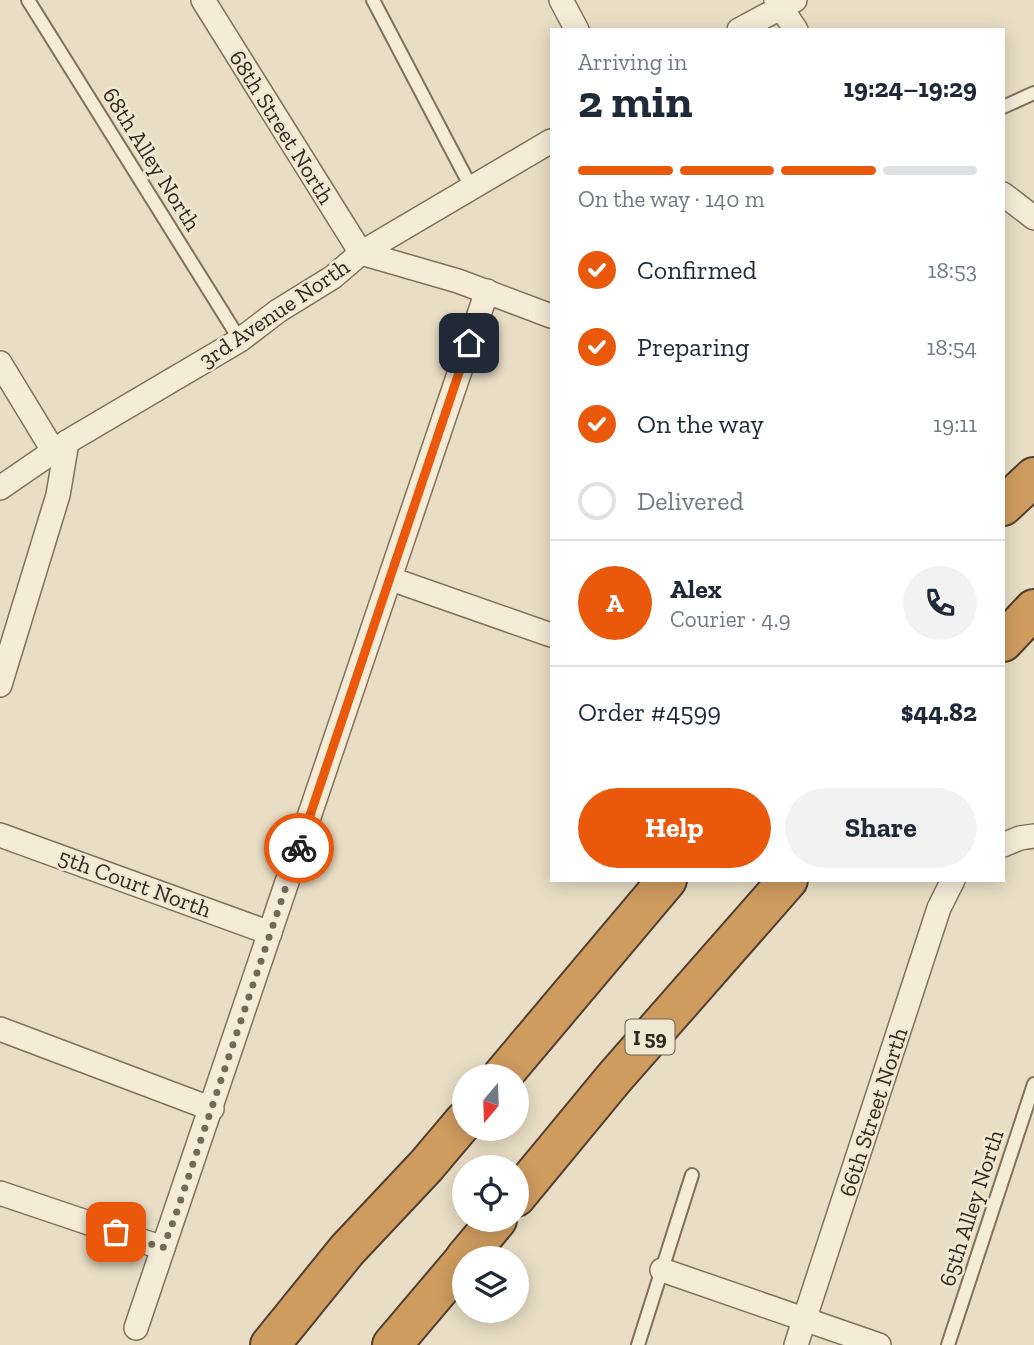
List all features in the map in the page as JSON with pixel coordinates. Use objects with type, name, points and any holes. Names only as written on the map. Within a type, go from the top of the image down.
[{"type":"highway","points":[[1005,504],[1034,477]]},
{"type":"highway","points":[[1005,640],[1034,609]]},
{"type":"highway","points":[[512,1064],[665,882]]},
{"type":"highway","name":"I 59","points":[[529,1181],[615,1077],[786,882]]},
{"type":"highway","points":[[270,1345],[347,1250],[452,1135]]},
{"type":"highway","points":[[475,1246],[487,1232]]},
{"type":"highway","points":[[393,1345],[452,1274]]},
{"type":"street","name":"68th Street North","points":[[203,0],[361,253]]},
{"type":"street","points":[[561,0],[576,28]]},
{"type":"street","points":[[742,28],[783,2],[795,28]]},
{"type":"street","name":"3rd Avenue North","points":[[0,488],[60,447],[240,340],[278,311],[334,276],[361,253],[550,142]]},
{"type":"street","points":[[1005,196],[1034,218]]},
{"type":"street","points":[[361,253],[458,281],[550,316]]},
{"type":"street","points":[[136,1328],[487,291]]},
{"type":"street","points":[[0,363],[60,447],[58,495],[8,632],[0,685]]},
{"type":"street","points":[[391,579],[550,635]]},
{"type":"street","name":"5th Court North","points":[[0,835],[270,933]]},
{"type":"street","name":"66th Street North","points":[[796,1345],[939,908],[952,882]]},
{"type":"street","points":[[0,1029],[212,1109]]},
{"type":"street","points":[[0,1193],[163,1248]]},
{"type":"street","points":[[663,1270],[879,1345]]},
{"type":"lane","name":"68th Alley North","points":[[28,0],[240,340]]},
{"type":"lane","points":[[373,0],[472,189]]},
{"type":"lane","points":[[1005,106],[1034,93]]},
{"type":"lane","name":"65th Alley North","points":[[948,1345],[1034,1084]]},
{"type":"lane","points":[[638,1345],[692,1175]]},
{"type":"way so far","points":[[116,1232],[163,1248],[299,848]]},
{"type":"route","points":[[299,848],[442,430],[469,343]]}]
